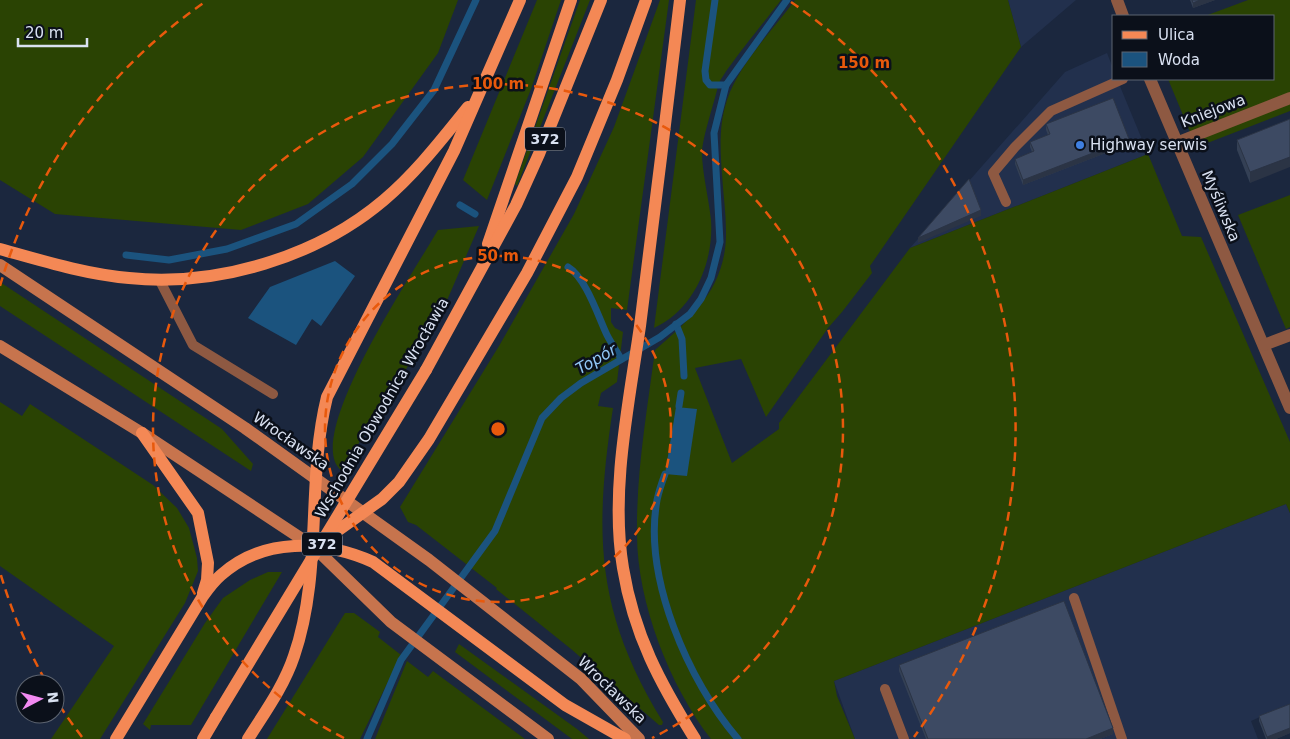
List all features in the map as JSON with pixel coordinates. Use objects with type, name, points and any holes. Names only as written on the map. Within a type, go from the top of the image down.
[{"type":"main road","points":[[248,739],[281,685],[294,656],[308,596],[314,547],[316,478],[321,423],[327,397],[419,221],[478,96],[520,0]]},
{"type":"main road","name":"Wschodnia Obwodnica Wrocławia","points":[[478,272],[571,0]]},
{"type":"main road","name":"Wschodnia Obwodnica Wrocławia","points":[[203,739],[426,370],[516,205],[539,154],[601,0]]},
{"type":"main road","points":[[314,547],[388,494],[409,468],[434,430],[527,273],[577,177],[596,134],[646,0]]},
{"type":"main road","points":[[680,0],[628,413],[619,505],[619,540],[628,594],[646,654],[661,685],[695,739]]},
{"type":"main road","points":[[0,249],[90,273],[131,278],[192,278],[270,262],[347,227],[383,201],[410,177],[478,96]]},
{"type":"main road","name":"Wrocławska","points":[[0,265],[245,428],[364,512],[486,602],[581,679],[639,739]]},
{"type":"main road","points":[[0,346],[142,433],[314,547],[390,622],[548,739]]},
{"type":"main road","points":[[142,433],[198,513],[208,563],[207,580],[203,596]]},
{"type":"main road","points":[[116,739],[203,596],[220,575],[260,553],[294,545],[348,551],[365,558],[465,628],[564,704],[624,739]]},
{"type":"street","points":[[1116,0],[1123,15]]},
{"type":"street","name":"Myśliwska","points":[[1150,80],[1290,408]]},
{"type":"street","name":"Kniejowa","points":[[1176,143],[1290,98]]},
{"type":"street","points":[[1264,346],[1290,335]]},
{"type":"lane","points":[[1006,202],[993,173],[1015,147],[1051,111],[1120,80]]},
{"type":"lane","points":[[159,279],[193,345],[273,394]]},
{"type":"lane","points":[[1074,598],[1122,739]]},
{"type":"lane","points":[[885,689],[904,739]]},
{"type":"shaded area","points":[[1008,0],[1076,0],[1021,47]]},
{"type":"shaded area","points":[[1107,53],[1112,66],[1112,80],[1117,80],[1148,154],[910,248],[1065,72]]},
{"type":"shaded area","points":[[1286,504],[1290,513],[1290,704],[1251,721],[1258,739],[855,739],[834,681]]},
{"type":"green space","points":[[0,0],[458,0],[438,53],[363,157],[308,204],[241,230],[55,214],[0,180]]},
{"type":"green space","points":[[537,0],[561,0],[531,89],[487,200],[463,180]]},
{"type":"green space","points":[[580,0],[590,0],[517,186],[515,184]]},
{"type":"green space","points":[[660,0],[669,0],[627,310],[611,308],[611,322],[615,328],[623,332],[617,382],[601,393],[598,406],[613,408],[603,494],[605,570],[612,607],[624,644],[641,682],[663,722],[662,725],[659,725],[497,588],[416,525],[408,522],[400,507],[499,346],[574,214],[614,127]]},
{"type":"green space","points":[[696,0],[781,0],[736,58],[718,86],[706,128],[702,152],[711,220],[709,252],[705,268],[699,283],[680,309],[668,320],[654,328]]},
{"type":"green space","points":[[795,0],[1008,0],[1021,47],[870,266],[872,273],[828,328],[766,417],[741,359],[695,368],[732,463],[779,429],[779,423],[910,248],[1148,154],[1182,236],[1201,237],[1290,442],[1290,513],[1286,504],[834,681],[837,696],[855,739],[711,739],[682,695],[670,669],[659,643],[643,588],[638,561],[637,512],[643,442],[655,350],[682,325],[705,299],[721,268],[725,251],[726,217],[721,165],[721,137],[727,100],[732,87],[748,60]]},
{"type":"green space","points":[[1248,0],[1290,0],[1290,111],[1210,142],[1195,144],[1168,80],[1275,80],[1275,15],[1208,15]]},
{"type":"green space","points":[[1290,195],[1290,327],[1286,329],[1238,215]]},
{"type":"green space","points":[[479,226],[442,312],[438,310],[408,366],[341,471],[335,462],[333,441],[340,412],[370,345],[438,230]]},
{"type":"green space","points":[[0,282],[222,429],[253,464],[251,471],[0,306]]},
{"type":"green space","points":[[0,402],[22,416],[30,404],[153,485],[177,508],[189,528],[197,558],[198,571],[185,603],[100,739],[51,739],[61,724],[65,724],[65,718],[114,646],[0,566]]},
{"type":"green space","points":[[268,572],[282,572],[191,725],[151,725],[150,730],[143,724],[205,623],[223,598],[250,580]]},
{"type":"green space","points":[[345,613],[354,613],[380,632],[378,637],[401,655],[360,739],[267,739]]},
{"type":"green space","points":[[459,644],[589,739],[572,739],[455,652]]},
{"type":"green space","points":[[407,661],[428,677],[433,671],[525,739],[375,739]]},
{"type":"water","points":[[335,261],[355,276],[321,326],[312,319],[296,345],[248,318],[270,287]]},
{"type":"water","points":[[676,407],[697,409],[687,476],[665,474]]},
{"type":"building","name":"Highway serwis","points":[[1113,98],[1129,139],[1023,180],[1015,159],[1034,151],[1030,142],[1050,134],[1046,124]]},
{"type":"building","points":[[1290,119],[1290,157],[1250,172],[1237,140]]},
{"type":"building","points":[[969,179],[981,210],[918,238]]},
{"type":"building","points":[[1064,601],[1113,728],[1086,739],[928,739],[899,665]]},
{"type":"building","points":[[1290,704],[1290,728],[1267,737],[1259,716]]},
{"type":"waterway","points":[[126,255],[169,260],[227,249],[296,224],[352,184],[392,144],[434,90],[476,0]]},
{"type":"waterway","points":[[715,0],[705,71],[706,80],[710,85],[726,85]]},
{"type":"waterway","name":"Topór","points":[[367,739],[401,660],[495,531],[542,418],[561,398],[581,383],[660,337],[690,314],[701,299],[711,278],[720,242],[714,133],[726,85],[787,0]]},
{"type":"waterway","points":[[460,205],[475,214]]},
{"type":"waterway","points":[[568,267],[586,288],[607,335],[621,359]]},
{"type":"waterway","points":[[676,324],[682,339],[684,376]]},
{"type":"waterway","points":[[679,406],[681,393]]},
{"type":"waterway","points":[[665,474],[657,500],[654,530],[663,594],[674,627],[702,688],[738,739]]},
{"type":"place","name":"Highway serwis","points":[[1080,145]]}]
